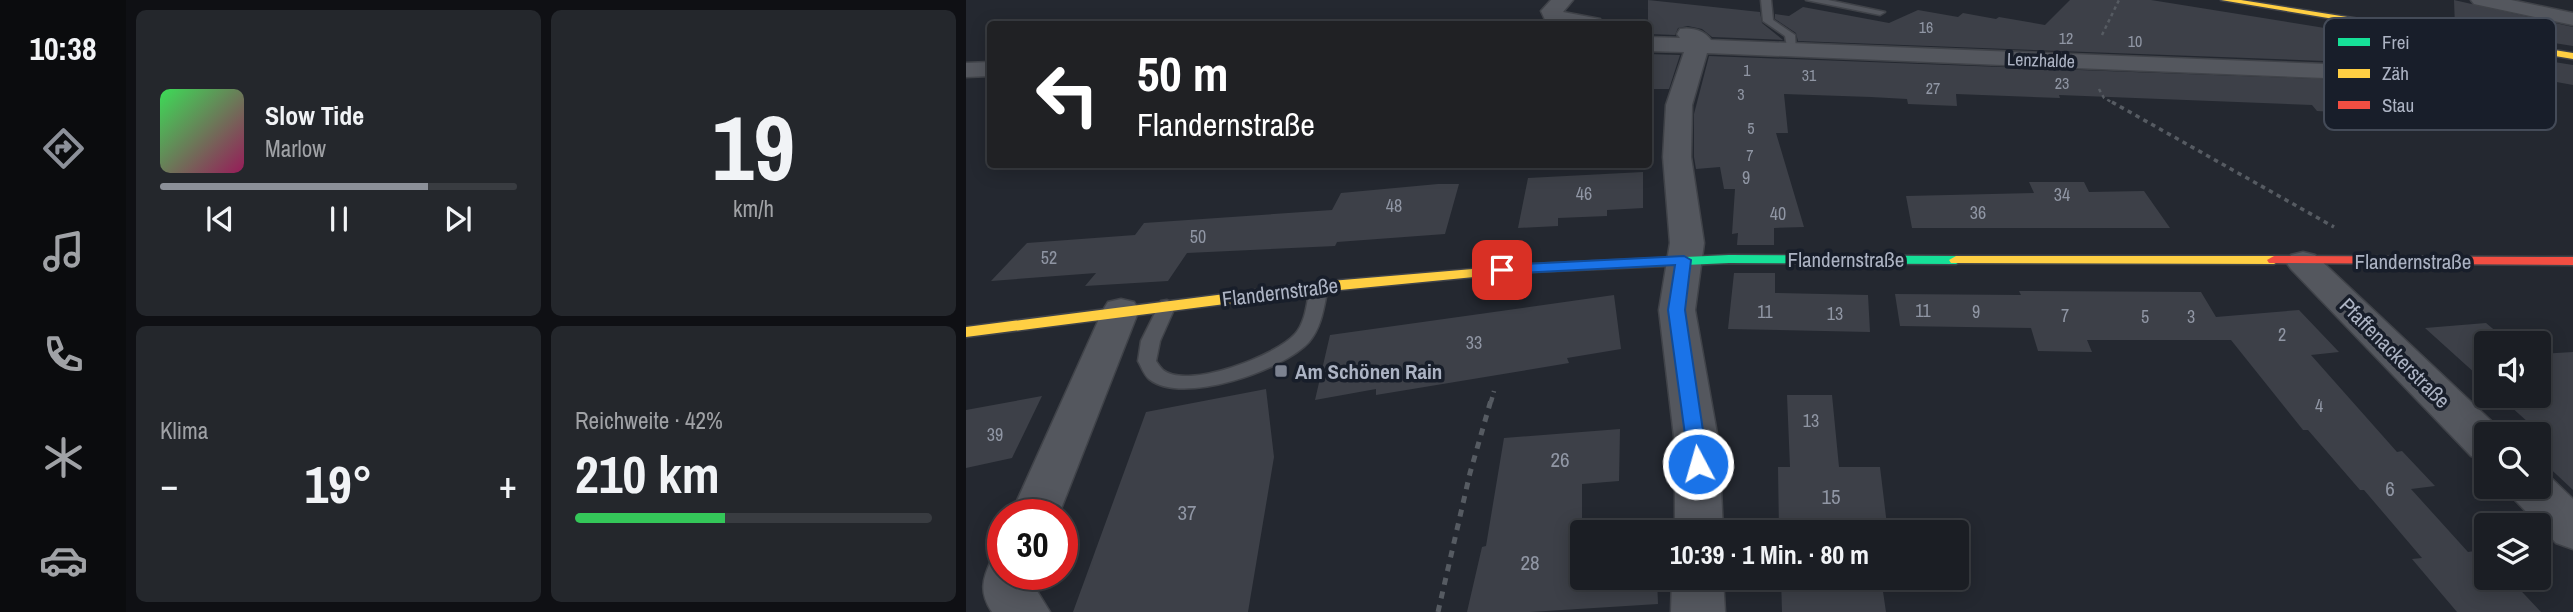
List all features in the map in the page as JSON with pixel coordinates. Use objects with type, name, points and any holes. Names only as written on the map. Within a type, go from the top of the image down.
[{"type":"street","points":[[1563,0],[1552,11],[1554,17],[1576,21]]},
{"type":"street","points":[[2225,0],[2337,18]]},
{"type":"street","points":[[2481,0],[2573,19]]},
{"type":"street","points":[[1652,30],[1694,35],[1700,40],[1679,105],[1677,157],[1687,236],[1676,310],[1697,444],[1699,520]]},
{"type":"street","name":"Lenzhalde","points":[[1652,44],[2324,71]]},
{"type":"street","points":[[966,70],[987,69]]},
{"type":"street","name":"Flandernstraße","points":[[966,332],[1121,310],[1319,287],[1571,264],[1684,260],[2573,261]]},
{"type":"street","name":"Pfaffenackerstraße","points":[[2303,262],[2474,431]]},
{"type":"street","points":[[1041,499],[1121,310]]},
{"type":"street","points":[[2543,499],[2573,529]]},
{"type":"street","points":[[1008,590],[1023,612]]},
{"type":"street","points":[[1698,590],[1698,612]]},
{"type":"lane","points":[[1766,0],[1768,20],[1790,35],[1792,50]]},
{"type":"lane","points":[[1811,0],[1880,12]]},
{"type":"lane","points":[[1167,305],[1147,352],[1147,361],[1152,369],[1174,380],[1215,379],[1251,369],[1293,347],[1307,330],[1319,287]]},
{"type":"path","points":[[2100,41],[2119,0]]},
{"type":"path","points":[[2098,87],[2104,98],[2360,242],[2379,261]]},
{"type":"path","points":[[1438,612],[1478,438],[1494,391]]},
{"type":"building","points":[[1648,0],[1760,12],[1762,23],[1783,40],[1712,37],[1702,29],[1688,26],[1678,28],[1675,35],[1652,34],[1652,21],[1648,21]]},
{"type":"building","points":[[2070,0],[2151,0],[2324,28],[2324,61],[1798,41],[1796,33],[1775,19],[1775,14],[1789,16],[1803,7],[1889,23],[1918,10],[1958,17],[1963,13],[1996,19],[1999,17],[2045,25]]},
{"type":"building","points":[[2454,0],[2533,18],[2455,18]]},
{"type":"building","points":[[2556,23],[2573,27],[2573,46],[2556,43]]},
{"type":"building","points":[[1652,54],[1680,55],[1669,89],[1652,89]]},
{"type":"building","points":[[1709,56],[2324,79],[2324,111],[2317,111],[2312,105],[2059,95],[2060,98],[1956,94],[1957,106],[1908,104],[1907,99],[1784,94],[1788,133],[1776,133],[1804,227],[1774,228],[1774,245],[1737,245],[1738,233],[1732,234],[1735,189],[1724,189],[1720,167],[1696,169],[1694,114]]},
{"type":"building","points":[[2556,62],[2573,65],[2573,85],[2556,82]]},
{"type":"building","points":[[1643,172],[1643,208],[1607,210],[1607,216],[1558,218],[1558,226],[1518,228],[1528,178]]},
{"type":"building","points":[[2029,182],[2084,182],[2089,192],[2144,191],[2170,228],[1912,228],[1906,196],[2034,193]]},
{"type":"building","points":[[1459,184],[1445,234],[1337,242],[1335,246],[1187,253],[1168,281],[1085,286],[1096,273],[991,281],[1027,243],[1135,235],[1144,223],[1332,210],[1341,193]]},
{"type":"building","points":[[1734,273],[1775,273],[1775,293],[1868,295],[1870,332],[1728,329]]},
{"type":"building","points":[[2019,291],[2201,292],[2216,317],[2299,310],[2339,352],[2311,355],[2397,452],[2402,451],[2435,486],[2411,489],[2468,552],[2474,551],[2474,590],[2520,590],[2541,612],[2457,612],[2412,559],[2422,558],[2364,490],[2360,490],[2308,430],[2303,430],[2231,340],[2087,340],[2092,352],[2038,351],[2031,328],[1900,326],[1895,294],[2021,295]]},
{"type":"building","points":[[1614,295],[1621,349],[1567,358],[1569,363],[1376,395],[1376,389],[1315,400],[1330,335]]},
{"type":"building","points":[[2486,323],[2496,331],[2474,331],[2474,372],[2425,328]]},
{"type":"building","points":[[2573,352],[2573,490],[2551,469],[2551,422],[2528,422],[2512,408],[2551,408],[2551,353]]},
{"type":"building","points":[[1266,389],[1274,457],[1248,612],[1073,612],[1146,412]]},
{"type":"building","points":[[1787,395],[1832,395],[1839,467],[1880,467],[1886,520],[1779,520],[1778,467],[1790,467]]},
{"type":"building","points":[[1042,396],[1012,458],[966,468],[966,410]]},
{"type":"building","points":[[1620,429],[1619,481],[1582,484],[1582,520],[1570,520],[1570,590],[1657,590],[1658,604],[1530,612],[1467,612],[1482,547],[1486,546],[1504,438]]},
{"type":"building","points":[[1781,590],[1883,590],[1886,612],[1782,612]]},
{"type":"traffic: fast","points":[[1532,268],[1729,259],[1956,260]]},
{"type":"traffic: slow","points":[[2225,0],[2337,18]]},
{"type":"traffic: slow","points":[[2556,53],[2573,56]]},
{"type":"traffic: slow","points":[[1956,260],[2274,260]]},
{"type":"traffic: slow","points":[[966,332],[1319,287],[1532,268]]},
{"type":"traffic: jam","points":[[2274,260],[2573,261]]},
{"type":"place","name":"Am Schönen Rain","points":[[1281,371]]},
{"type":"route","points":[[1502,270],[1571,264],[1684,260],[1676,310],[1698,464]]}]
